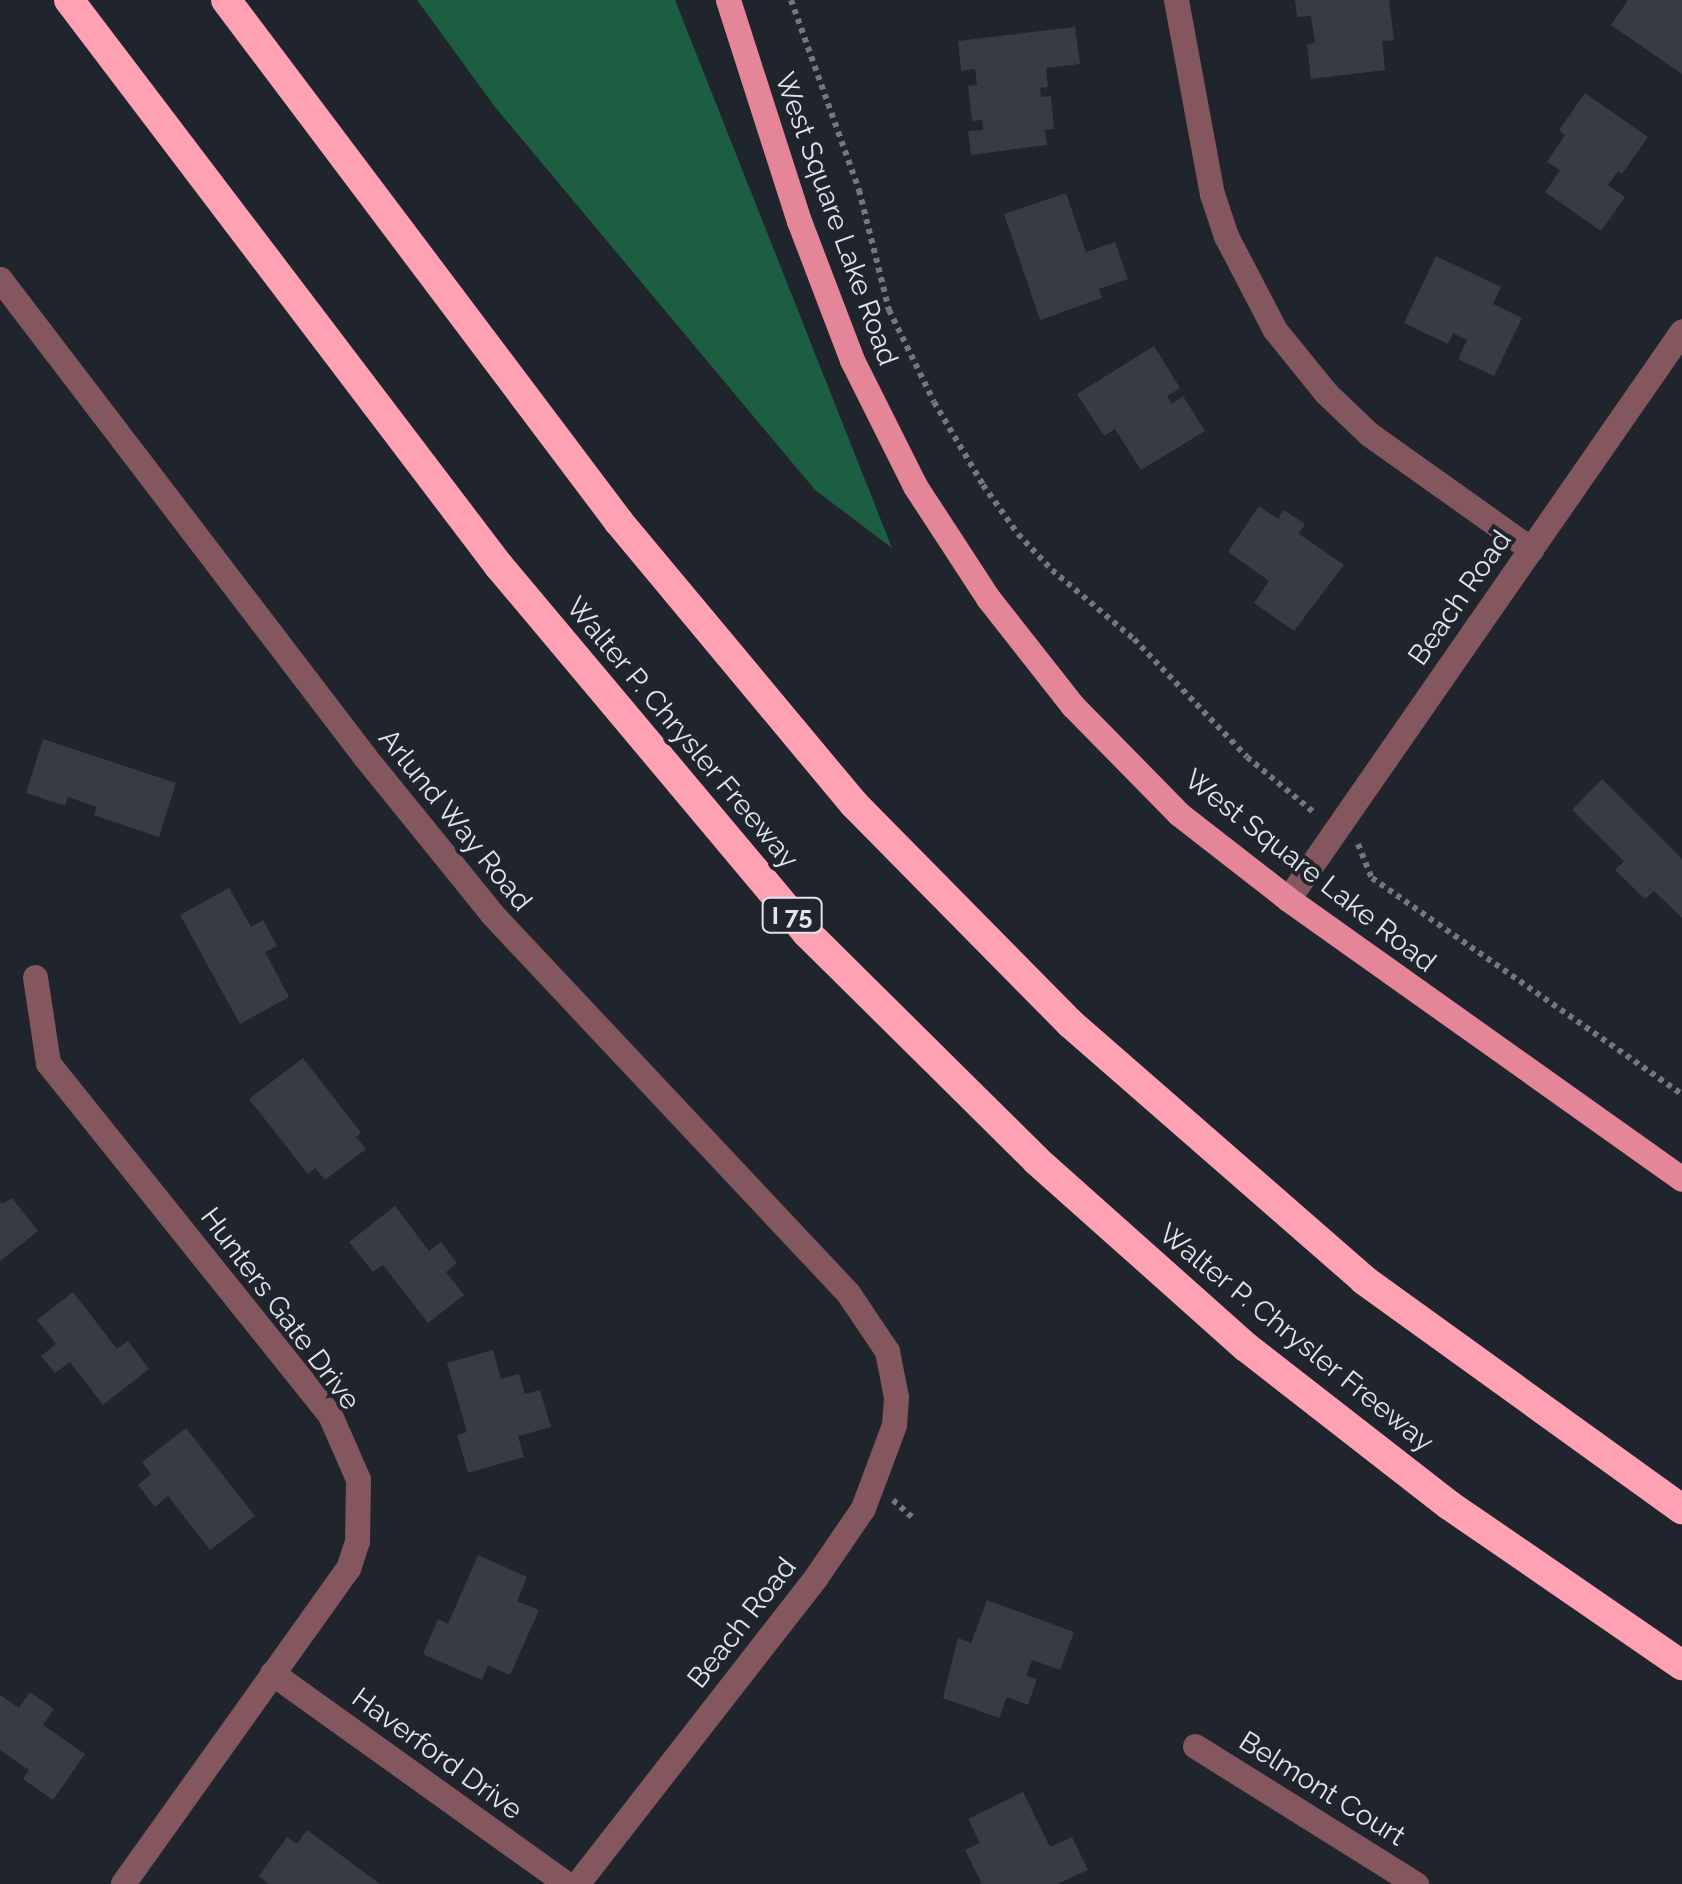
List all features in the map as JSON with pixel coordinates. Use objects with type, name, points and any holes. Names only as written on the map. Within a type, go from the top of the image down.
[{"type":"highway","name":"Walter P. Chrysler Freeway","points":[[68,0],[499,566],[807,933],[1036,1160],[1246,1347],[1449,1504],[1682,1665]]},
{"type":"highway","points":[[226,0],[619,522],[854,804],[1071,1024],[1364,1280],[1682,1509]]},
{"type":"main road","name":"West Square Lake Road","points":[[728,0],[800,221],[852,360],[915,486],[988,598],[1073,706],[1179,814],[1288,899],[1682,1179]]},
{"type":"street","points":[[1176,0],[1212,194],[1234,252],[1275,330],[1326,394],[1369,434],[1530,549]]},
{"type":"street","name":"Arlund Way Road","points":[[0,279],[353,742],[492,914],[848,1293],[877,1331],[893,1372]]},
{"type":"street","name":"Beach Road","points":[[1288,899],[1682,330]]},
{"type":"street","name":"Hunters Gate Drive","points":[[35,977],[48,1062],[330,1415],[358,1480],[356,1541],[348,1568],[122,1884]]},
{"type":"street","name":"Beach Road","points":[[577,1884],[816,1577],[863,1508],[894,1425],[893,1372]]},
{"type":"street","name":"Haverford Drive","points":[[272,1673],[568,1884]]},
{"type":"street","name":"Belmont Court","points":[[1195,1746],[1416,1884]]},
{"type":"path","points":[[790,0],[859,190],[889,310],[934,402],[984,484],[1018,534],[1052,570],[1134,639],[1246,757],[1320,817]]},
{"type":"path","points":[[1351,840],[1362,846],[1372,878],[1682,1094]]},
{"type":"green space","points":[[417,0],[675,0],[892,548],[815,490],[495,107]]},
{"type":"building","points":[[1295,0],[1389,0],[1394,40],[1382,41],[1385,70],[1311,79],[1307,44],[1315,43],[1311,16],[1297,17]]},
{"type":"building","points":[[1628,0],[1682,0],[1682,74],[1611,25]]},
{"type":"building","points":[[1075,27],[1080,64],[1046,68],[1048,87],[1040,88],[1041,97],[1051,96],[1054,129],[1045,130],[1047,145],[971,155],[968,131],[983,130],[982,120],[972,121],[968,86],[977,85],[975,69],[961,71],[958,41]]},
{"type":"building","points":[[1585,93],[1648,137],[1622,174],[1618,171],[1608,185],[1625,197],[1601,231],[1545,192],[1560,170],[1547,162],[1565,135],[1559,130]]},
{"type":"building","points":[[1066,193],[1086,252],[1115,242],[1128,279],[1099,289],[1102,298],[1040,320],[1004,214]]},
{"type":"building","points":[[1436,256],[1501,287],[1493,304],[1522,318],[1494,376],[1458,359],[1467,340],[1453,333],[1448,344],[1404,323]]},
{"type":"building","points":[[1154,346],[1180,388],[1167,396],[1172,404],[1183,396],[1205,431],[1141,470],[1115,429],[1104,436],[1077,394]]},
{"type":"building","points":[[1259,506],[1278,519],[1284,510],[1305,524],[1299,534],[1344,565],[1294,631],[1254,603],[1269,581],[1228,552]]},
{"type":"building","points":[[43,739],[176,783],[159,837],[94,815],[97,807],[68,797],[65,806],[26,793]]},
{"type":"building","points":[[1602,779],[1682,859],[1682,918],[1654,891],[1645,899],[1615,870],[1624,861],[1572,810]]},
{"type":"building","points":[[229,888],[251,927],[263,920],[277,946],[265,952],[289,997],[240,1024],[180,915]]},
{"type":"building","points":[[303,1058],[361,1133],[356,1137],[366,1149],[325,1180],[315,1168],[308,1174],[249,1099]]},
{"type":"building","points":[[12,1198],[38,1231],[0,1261],[0,1201],[2,1204]]},
{"type":"building","points":[[395,1206],[429,1251],[441,1242],[457,1263],[446,1272],[464,1295],[428,1323],[383,1265],[373,1272],[349,1242]]},
{"type":"building","points":[[73,1292],[117,1349],[128,1341],[149,1369],[103,1405],[70,1362],[55,1373],[41,1356],[56,1344],[37,1320]]},
{"type":"building","points":[[493,1350],[501,1379],[519,1374],[525,1394],[540,1390],[551,1427],[518,1436],[524,1457],[468,1473],[457,1435],[467,1432],[447,1363]]},
{"type":"building","points":[[186,1428],[255,1516],[210,1550],[168,1496],[155,1507],[138,1485],[151,1474],[142,1462]]},
{"type":"building","points":[[478,1555],[527,1577],[517,1601],[539,1610],[510,1675],[488,1665],[482,1680],[423,1654],[438,1619],[448,1624]]},
{"type":"building","points":[[987,1600],[1074,1632],[1060,1670],[1032,1660],[1026,1676],[1037,1679],[1028,1705],[1007,1697],[999,1718],[943,1698],[958,1638],[971,1643]]},
{"type":"building","points":[[30,1692],[54,1709],[43,1725],[85,1754],[53,1800],[23,1779],[29,1770],[0,1750],[0,1695],[19,1708]]},
{"type":"building","points":[[1023,1792],[1050,1847],[1072,1837],[1088,1870],[1057,1884],[982,1884],[965,1850],[980,1843],[968,1819]]},
{"type":"building","points":[[307,1830],[380,1884],[269,1884],[259,1876],[287,1837],[297,1844]]}]
